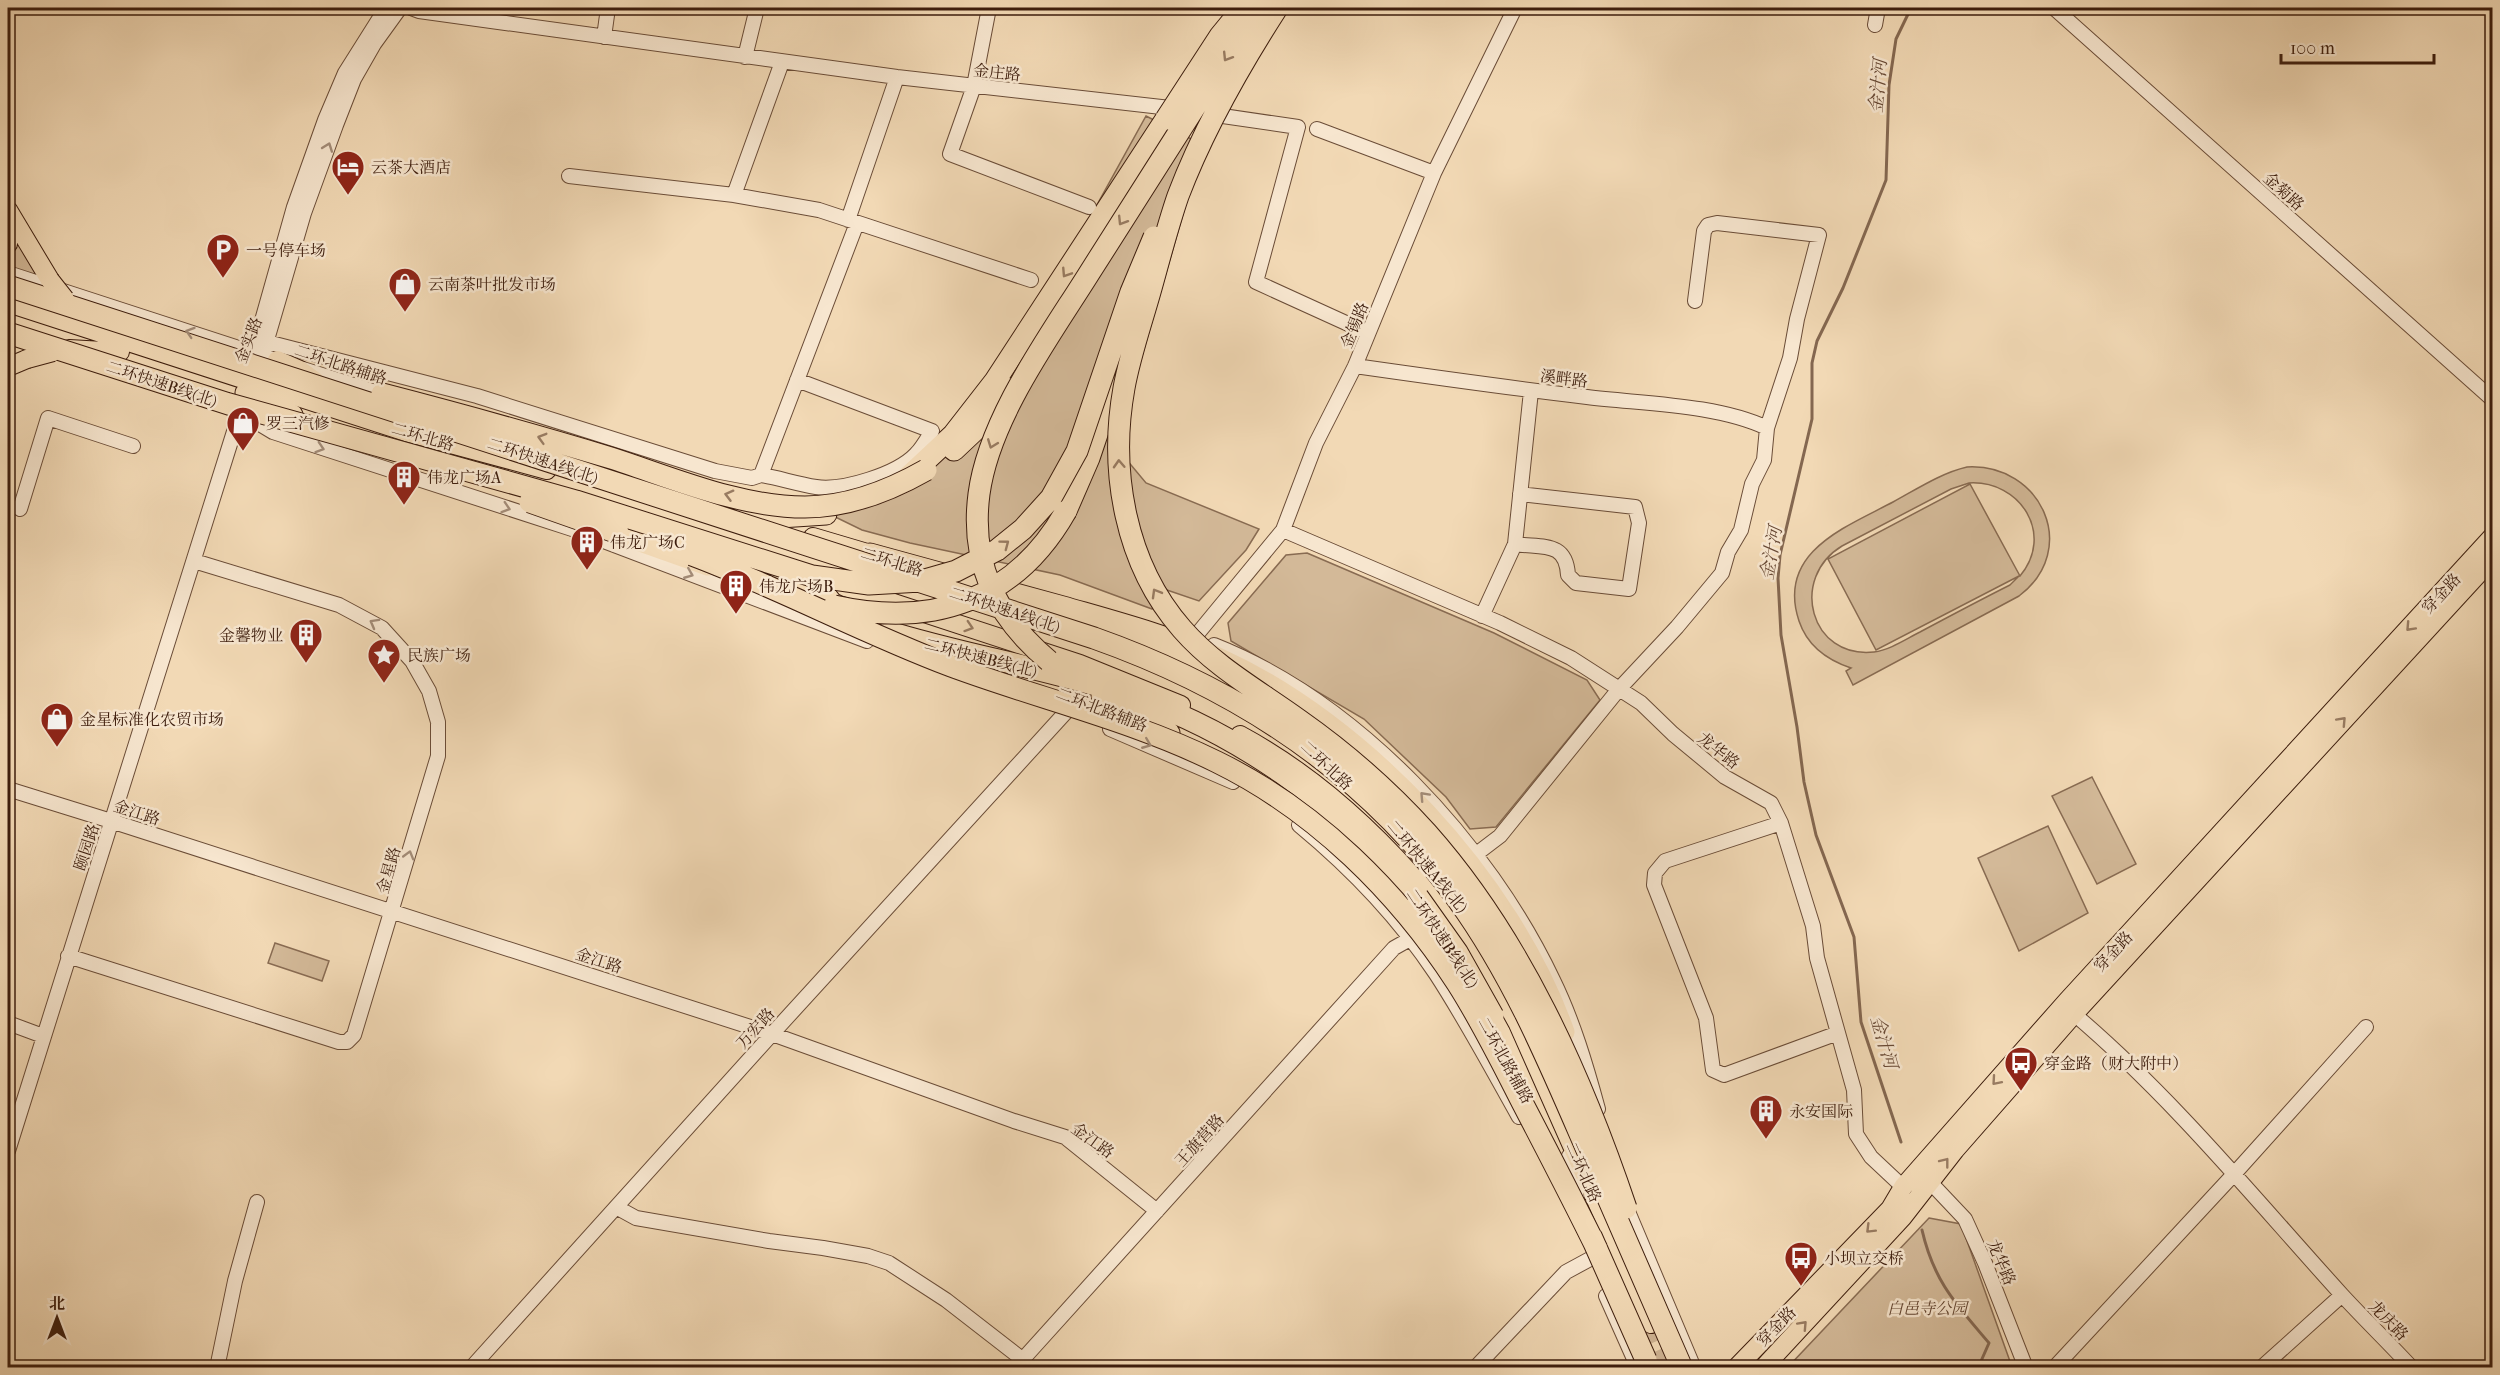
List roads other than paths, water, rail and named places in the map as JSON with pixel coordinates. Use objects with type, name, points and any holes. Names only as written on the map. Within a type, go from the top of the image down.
[{"type":"highway","points":[[660,498],[753,516],[805,517],[850,509],[892,489],[912,475],[952,435],[995,381],[1220,36],[1243,8]]},
{"type":"highway","points":[[178,342],[509,428],[737,497],[804,507],[835,505],[867,497],[902,483],[937,462],[969,437],[994,412],[1048,339],[1258,8]]},
{"type":"highway","points":[[242,401],[576,501],[812,576],[842,582],[883,585],[908,583],[944,575],[977,562],[1015,536],[1038,514],[1062,480],[1081,441],[1124,312],[1148,250],[1186,169],[1233,81],[1277,8]]},
{"type":"highway","points":[[242,401],[332,430],[376,434],[623,530],[827,604],[867,612],[903,615],[936,611],[966,602],[993,589],[1027,564],[1055,531],[1080,480],[1174,210],[1197,151],[1233,81]]},
{"type":"highway","points":[[1174,210],[1130,360],[1120,420],[1119,454],[1122,495],[1131,536],[1146,575],[1170,614],[1199,647],[1229,672],[1300,720],[1356,765],[1411,816],[1450,861],[1491,917],[1525,975],[1559,1041],[1599,1132]]},
{"type":"highway","name":"二环快速A线(北)","points":[[8,286],[1094,638],[1186,675],[1271,722],[1326,762],[1392,823],[1444,881],[1483,936],[1539,1041],[1679,1357]]},
{"type":"highway","name":"二环快速B线(北)","points":[[11,315],[242,401],[555,510],[884,630],[945,649],[1121,693],[1198,724],[1267,762],[1323,803],[1357,833],[1411,890],[1445,934],[1468,971],[1501,1032],[1641,1365]]},
{"type":"highway","points":[[1048,339],[1001,424],[983,474],[979,496],[978,525],[982,558],[992,592],[1009,622],[1048,661],[1101,696],[1234,771],[1300,814],[1344,850],[1397,904],[1457,983],[1486,1032],[1594,1254]]},
{"type":"highway","points":[[870,554],[1147,631],[1217,658],[1269,685],[1326,724],[1383,772],[1436,826],[1487,888],[1513,925],[1542,977],[1563,1027],[1679,1357]]},
{"type":"highway","points":[[757,580],[936,660],[1138,728],[1199,753],[1234,771]]},
{"type":"main road","points":[[8,210],[50,280],[65,299],[122,346]]},
{"type":"main road","name":"二环北路","points":[[11,315],[122,346],[242,401],[376,434],[500,458],[772,525],[870,554],[1052,612],[1172,657],[1229,687],[1296,736],[1337,773],[1390,831],[1461,924],[1513,1013],[1647,1326]]},
{"type":"main road","points":[[8,367],[52,352],[122,346]]},
{"type":"main road","points":[[265,353],[300,370],[358,413],[376,434]]},
{"type":"main road","name":"二环北路","points":[[376,434],[1080,664],[1184,706],[1256,744],[1303,774],[1356,817],[1406,868],[1436,904],[1466,946],[1500,1005],[1572,1153]]},
{"type":"main road","name":"穿金路","points":[[1736,1368],[1890,1209],[1903,1187],[2067,1001],[2493,537]]},
{"type":"main road","name":"穿金路","points":[[1763,1368],[1902,1218],[1954,1150],[2074,1014],[2493,559]]},
{"type":"street","name":"金实路","points":[[265,353],[284,243],[325,120],[345,73],[386,8]]},
{"type":"street","name":"金实路","points":[[242,401],[265,353],[304,213],[339,116],[354,79],[400,8]]},
{"type":"street","name":"金庄路","points":[[411,8],[419,11],[782,62],[1140,104],[1298,127],[1256,282],[1368,333]]},
{"type":"street","points":[[604,37],[608,8]]},
{"type":"street","points":[[745,57],[757,8]]},
{"type":"street","points":[[989,8],[974,86],[950,154],[1089,207]]},
{"type":"street","name":"金锡路","points":[[1194,638],[1211,614],[1283,530],[1316,443],[1355,366],[1434,173],[1515,8]]},
{"type":"street","points":[[1875,25],[1878,8]]},
{"type":"street","name":"金菊路","points":[[2054,8],[2493,399]]},
{"type":"street","points":[[734,195],[782,62]]},
{"type":"street","points":[[760,475],[797,380],[853,221],[897,77]]},
{"type":"street","points":[[1317,129],[1434,173]]},
{"type":"street","points":[[569,176],[734,195],[819,210],[1031,280]]},
{"type":"street","points":[[1475,855],[1500,836],[1619,689],[1677,627],[1722,573],[1728,552],[1741,530],[1752,484],[1764,460],[1767,428],[1790,358],[1797,319],[1820,235],[1717,223],[1708,225],[1704,231],[1695,301]]},
{"type":"street","points":[[227,344],[240,343],[250,333],[270,267],[284,243]]},
{"type":"street","name":"二环北路辅路","points":[[8,273],[227,344],[265,353],[407,402],[606,480],[660,498]]},
{"type":"street","name":"二环北路辅路","points":[[8,338],[242,401],[258,424],[273,432],[579,532],[814,622],[1066,712],[1206,769],[1268,802],[1332,854],[1375,898],[1410,939],[1438,978],[1482,1051],[1594,1254]]},
{"type":"street","points":[[265,353],[477,396],[715,471],[752,478],[760,475],[817,487],[837,487],[860,482],[892,470],[915,455],[932,431],[797,380]]},
{"type":"street","name":"溪畔路","points":[[1355,366],[1531,391],[1718,412],[1750,420],[1767,428]]},
{"type":"street","points":[[1482,616],[1515,544],[1531,391]]},
{"type":"street","name":"颐园路","points":[[8,1151],[194,561],[242,401]]},
{"type":"street","points":[[20,509],[48,418],[133,446]]},
{"type":"street","points":[[1515,544],[1552,549],[1562,553],[1567,562],[1568,575],[1576,584],[1629,589],[1639,523],[1635,507],[1520,494]]},
{"type":"street","name":"龙华路","points":[[1283,530],[1482,616],[1571,658],[1641,703],[1673,734],[1725,777],[1771,803],[1781,823],[1814,926],[1817,958],[1854,1090],[1856,1134],[1871,1157],[1903,1187]]},
{"type":"street","points":[[870,554],[1067,599],[1194,638],[1243,658],[1269,672],[1343,722],[1409,781],[1475,855],[1523,924],[1565,1008],[1584,1059],[1623,1198],[1679,1357],[1694,1368]]},
{"type":"street","name":"金星路","points":[[68,956],[327,1039],[347,1042],[354,1035],[438,756],[438,722],[429,691],[412,661],[382,628],[339,605],[194,561]]},
{"type":"street","name":"万宏路","points":[[471,1368],[1066,712]]},
{"type":"street","name":"金江路","points":[[8,789],[111,820],[772,1034],[1014,1121],[1065,1137],[1157,1211]]},
{"type":"street","points":[[1781,823],[1665,861],[1655,873],[1654,885],[1707,1018],[1713,1070],[1716,1073],[1724,1075],[1838,1033]]},
{"type":"street","name":"王旗营路","points":[[1018,1363],[1394,948],[1410,939]]},
{"type":"street","name":"龙庆路","points":[[2074,1014],[2111,1045],[2235,1173],[2342,1295],[2412,1368]]},
{"type":"street","points":[[8,1023],[43,1036]]},
{"type":"street","points":[[2054,1368],[2235,1173],[2366,1027]]},
{"type":"street","points":[[1572,1153],[1620,1208],[1638,1240]]},
{"type":"street","points":[[1475,1368],[1566,1272],[1594,1254],[1580,1226],[1572,1153]]},
{"type":"street","name":"龙华路","points":[[1930,1182],[1965,1219],[2026,1368]]},
{"type":"street","points":[[217,1368],[235,1281],[257,1202]]},
{"type":"street","points":[[616,1207],[636,1218],[868,1256],[889,1263],[946,1300],[1018,1363]]},
{"type":"street","points":[[2261,1368],[2342,1295]]},
{"type":"waterway","name":"金汁河","points":[[1901,1142],[1861,1022],[1854,937],[1816,835],[1804,782],[1781,635],[1778,578],[1780,555],[1812,419],[1812,363],[1817,341],[1843,288],[1886,180],[1889,85],[1896,39],[1911,8]]},
{"type":"waterway","name":"金汁河","points":[[1922,1230],[1940,1278],[1956,1304],[1989,1343],[1978,1368]]},
{"type":"tunnel","points":[[1651,1324],[1670,1368]]},
{"type":"place","name":"云茶大酒店","points":[[348,196]]},
{"type":"place","name":"一号停车场","points":[[223,279]]},
{"type":"place","name":"云南茶叶批发市场","points":[[405,313]]},
{"type":"place","name":"罗三汽修","points":[[243,452]]},
{"type":"place","name":"伟龙广场A","points":[[404,506]]},
{"type":"place","name":"伟龙广场C","points":[[587,571]]},
{"type":"place","name":"伟龙广场B","points":[[736,615]]},
{"type":"place","name":"金馨物业","points":[[306,664]]},
{"type":"place","name":"民族广场","points":[[384,684]]},
{"type":"place","name":"金星标准化农贸市场","points":[[57,748]]},
{"type":"place","name":"穿金路（财大附中）","points":[[2021,1092]]},
{"type":"place","name":"永安国际","points":[[1766,1140]]},
{"type":"place","name":"小坝立交桥","points":[[1801,1287]]},
{"type":"park label","name":"白邑寺公园","points":[[1927,1308]]}]
